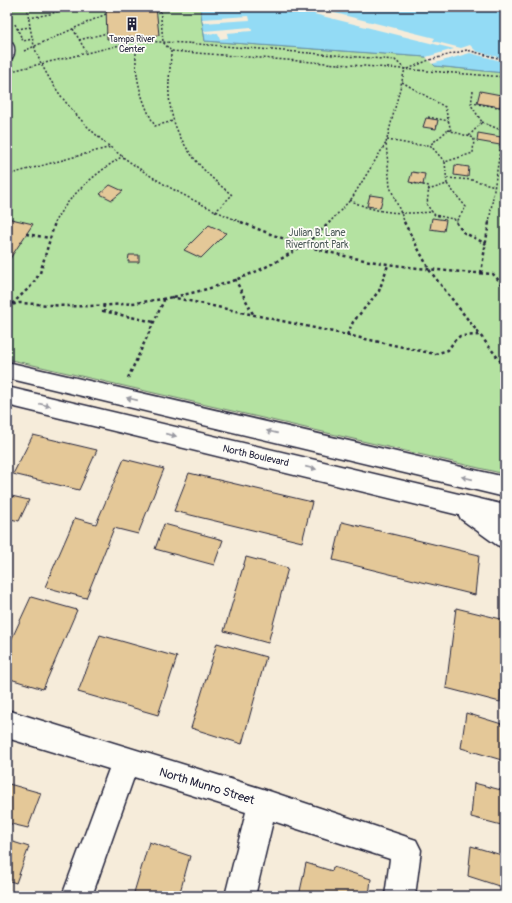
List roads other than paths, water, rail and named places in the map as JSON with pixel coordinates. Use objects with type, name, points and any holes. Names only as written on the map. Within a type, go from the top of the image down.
[{"type":"street","points":[[7,370],[505,487]]},
{"type":"street","name":"North Boulevard","points":[[7,396],[505,516]]},
{"type":"street","points":[[458,505],[505,537]]},
{"type":"street","name":"North Munro Street","points":[[7,724],[263,803],[406,850],[400,896]]},
{"type":"street","points":[[77,896],[126,761]]},
{"type":"street","points":[[240,896],[263,803]]},
{"type":"water","points":[[200,7],[505,7],[505,73],[435,66],[426,57],[205,41]]},
{"type":"place","name":"Tampa River Center","points":[[132,24]]},
{"type":"park label","name":"Julian B. Lane Riverfront Park","points":[[317,238]]}]
